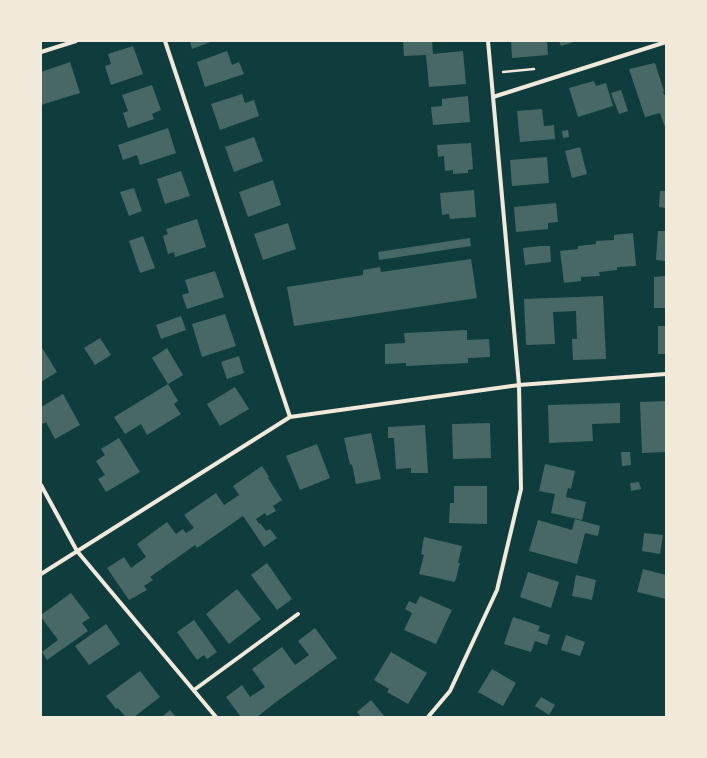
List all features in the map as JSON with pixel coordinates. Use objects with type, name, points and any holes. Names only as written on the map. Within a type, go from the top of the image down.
[{"type":"street","points":[[41,52],[76,41]]},
{"type":"street","points":[[165,41],[290,417]]},
{"type":"street","points":[[428,717],[450,691],[497,590],[521,489],[519,385],[488,41]]},
{"type":"street","points":[[493,97],[666,42]]},
{"type":"street","points":[[41,574],[290,417],[519,385],[666,374]]},
{"type":"street","points":[[41,485],[77,551],[216,717]]},
{"type":"street","points":[[194,690],[298,614]]},
{"type":"path","points":[[491,73],[536,69]]},
{"type":"building","points":[[190,41],[213,41],[192,49]]},
{"type":"building","points":[[403,41],[432,41],[433,54],[463,51],[466,84],[429,87],[426,55],[404,56]]},
{"type":"building","points":[[511,41],[547,41],[548,55],[512,58]]},
{"type":"building","points":[[559,41],[577,41],[561,46]]},
{"type":"building","points":[[133,46],[143,74],[111,85],[105,66],[111,64],[108,54]]},
{"type":"building","points":[[227,51],[232,65],[239,62],[244,74],[205,87],[197,62]]},
{"type":"building","points":[[70,62],[80,93],[41,105],[41,72]]},
{"type":"building","points":[[655,63],[664,95],[666,95],[666,130],[660,113],[645,117],[629,69]]},
{"type":"building","points":[[594,81],[596,86],[606,83],[613,106],[578,117],[569,88]]},
{"type":"building","points":[[152,85],[161,110],[152,114],[154,119],[128,128],[123,113],[128,111],[122,95]]},
{"type":"building","points":[[621,90],[628,111],[619,114],[611,93]]},
{"type":"building","points":[[242,94],[245,103],[254,100],[259,116],[220,130],[211,104]]},
{"type":"building","points":[[468,96],[470,122],[433,125],[431,107],[442,106],[442,99]]},
{"type":"building","points":[[542,109],[544,126],[554,125],[555,139],[520,142],[517,111]]},
{"type":"building","points":[[168,128],[176,153],[140,165],[137,155],[123,160],[118,145]]},
{"type":"building","points":[[568,130],[569,137],[563,138],[562,131]]},
{"type":"building","points":[[254,137],[263,161],[234,172],[225,147]]},
{"type":"building","points":[[471,143],[473,169],[468,170],[468,173],[453,174],[453,170],[445,171],[444,156],[438,157],[437,145]]},
{"type":"building","points":[[580,147],[587,174],[572,178],[565,151]]},
{"type":"building","points":[[547,157],[549,183],[512,186],[510,160]]},
{"type":"building","points":[[181,171],[190,196],[165,204],[157,179]]},
{"type":"building","points":[[273,180],[281,205],[248,217],[239,192]]},
{"type":"building","points":[[134,188],[142,211],[129,216],[120,192]]},
{"type":"building","points":[[474,190],[476,217],[450,219],[449,214],[442,215],[440,193]]},
{"type":"building","points":[[660,191],[666,191],[666,208],[659,207]]},
{"type":"building","points":[[556,203],[558,222],[548,223],[548,229],[516,232],[514,207]]},
{"type":"building","points":[[197,219],[206,247],[175,257],[174,252],[168,254],[163,236],[168,234],[166,229]]},
{"type":"building","points":[[288,223],[296,249],[263,260],[254,234]]},
{"type":"building","points":[[658,231],[666,231],[666,261],[656,260]]},
{"type":"building","points":[[633,233],[636,266],[617,267],[617,270],[599,272],[600,276],[581,277],[581,281],[564,283],[560,251],[578,249],[578,246],[596,244],[596,241],[614,240],[614,235]]},
{"type":"building","points":[[143,236],[155,268],[140,273],[129,241]]},
{"type":"building","points":[[470,238],[471,246],[379,260],[378,252]]},
{"type":"building","points":[[550,246],[551,262],[525,265],[523,248]]},
{"type":"building","points":[[471,259],[477,298],[294,326],[287,287],[363,275],[363,270],[380,267],[381,272]]},
{"type":"building","points":[[215,271],[224,297],[187,309],[182,295],[189,293],[185,280]]},
{"type":"building","points":[[666,276],[666,308],[654,308],[654,277]]},
{"type":"building","points":[[603,296],[606,359],[573,360],[572,339],[577,339],[576,311],[553,312],[555,344],[526,345],[524,299]]},
{"type":"building","points":[[225,314],[236,346],[202,357],[192,324]]},
{"type":"building","points":[[181,316],[186,330],[161,339],[156,325]]},
{"type":"building","points":[[658,326],[666,326],[666,354],[658,354]]},
{"type":"building","points":[[467,330],[467,340],[489,339],[490,357],[468,358],[468,363],[406,366],[406,363],[385,364],[385,344],[405,343],[404,333]]},
{"type":"building","points":[[100,338],[111,355],[95,365],[84,348]]},
{"type":"building","points":[[41,346],[57,372],[41,382]]},
{"type":"building","points":[[167,348],[183,375],[168,384],[152,358]]},
{"type":"building","points":[[239,356],[244,373],[227,379],[221,362]]},
{"type":"building","points":[[168,384],[178,401],[174,404],[181,414],[147,435],[141,424],[125,434],[114,417]]},
{"type":"building","points":[[235,387],[249,409],[220,426],[207,404]]},
{"type":"building","points":[[63,394],[80,425],[55,439],[46,422],[43,424],[41,421],[41,407]]},
{"type":"building","points":[[666,401],[666,452],[642,453],[640,402]]},
{"type":"building","points":[[620,403],[620,423],[592,424],[593,441],[549,443],[548,405]]},
{"type":"building","points":[[490,423],[491,458],[453,459],[452,424]]},
{"type":"building","points":[[425,425],[428,473],[411,473],[411,468],[396,469],[394,438],[388,438],[388,427]]},
{"type":"building","points":[[371,433],[381,479],[356,484],[344,438]]},
{"type":"building","points":[[119,438],[140,472],[106,492],[98,479],[105,475],[96,461],[105,455],[101,449]]},
{"type":"building","points":[[317,444],[330,478],[300,490],[286,456]]},
{"type":"building","points":[[621,452],[630,452],[631,465],[622,466]]},
{"type":"building","points":[[545,464],[575,471],[571,489],[568,488],[566,497],[586,502],[582,520],[551,513],[555,494],[539,491]]},
{"type":"building","points":[[262,466],[282,500],[273,506],[276,511],[267,516],[265,513],[256,519],[266,531],[270,529],[277,538],[264,547],[243,516],[197,548],[195,545],[150,577],[153,580],[144,586],[147,590],[129,600],[107,568],[124,557],[131,568],[146,557],[137,544],[167,522],[176,534],[183,529],[186,533],[194,528],[184,515],[216,493],[224,505],[239,495],[233,486]]},
{"type":"building","points":[[639,482],[641,489],[631,491],[630,483]]},
{"type":"building","points":[[454,486],[487,486],[487,524],[449,523],[450,503],[454,503]]},
{"type":"building","points":[[575,519],[600,526],[598,536],[585,533],[577,564],[529,551],[538,520],[572,530]]},
{"type":"building","points":[[644,533],[663,535],[660,554],[642,551]]},
{"type":"building","points":[[424,537],[462,546],[458,563],[460,563],[455,582],[419,574],[424,555],[421,554]]},
{"type":"building","points":[[267,563],[292,599],[277,610],[251,575]]},
{"type":"building","points":[[643,569],[666,575],[666,599],[637,592]]},
{"type":"building","points":[[528,572],[559,582],[551,608],[520,597]]},
{"type":"building","points":[[576,575],[596,580],[592,600],[572,596]]},
{"type":"building","points":[[237,589],[261,619],[229,644],[206,614]]},
{"type":"building","points":[[71,593],[90,618],[82,623],[88,631],[47,660],[42,652],[58,640],[41,615]]},
{"type":"building","points":[[420,596],[452,610],[436,644],[404,630],[412,613],[405,609],[409,601],[416,604]]},
{"type":"building","points":[[513,617],[540,626],[538,631],[550,635],[547,645],[535,641],[531,652],[504,644]]},
{"type":"building","points":[[194,620],[217,652],[207,659],[204,655],[197,660],[177,632]]},
{"type":"building","points":[[106,624],[120,644],[89,665],[75,646]]},
{"type":"building","points":[[315,628],[337,658],[257,717],[241,717],[226,697],[242,685],[250,697],[265,687],[252,669],[282,647],[295,665],[309,655],[298,641]]},
{"type":"building","points":[[566,635],[585,642],[580,656],[561,650]]},
{"type":"building","points":[[391,652],[427,673],[408,704],[387,692],[389,689],[374,680]]},
{"type":"building","points":[[492,669],[516,683],[503,706],[478,692]]},
{"type":"building","points":[[140,671],[160,697],[134,717],[126,717],[118,708],[116,709],[106,696]]},
{"type":"building","points":[[541,697],[555,705],[549,715],[535,706]]},
{"type":"building","points":[[371,700],[385,717],[361,717],[357,712]]},
{"type":"building","points":[[170,710],[176,717],[162,717]]}]
